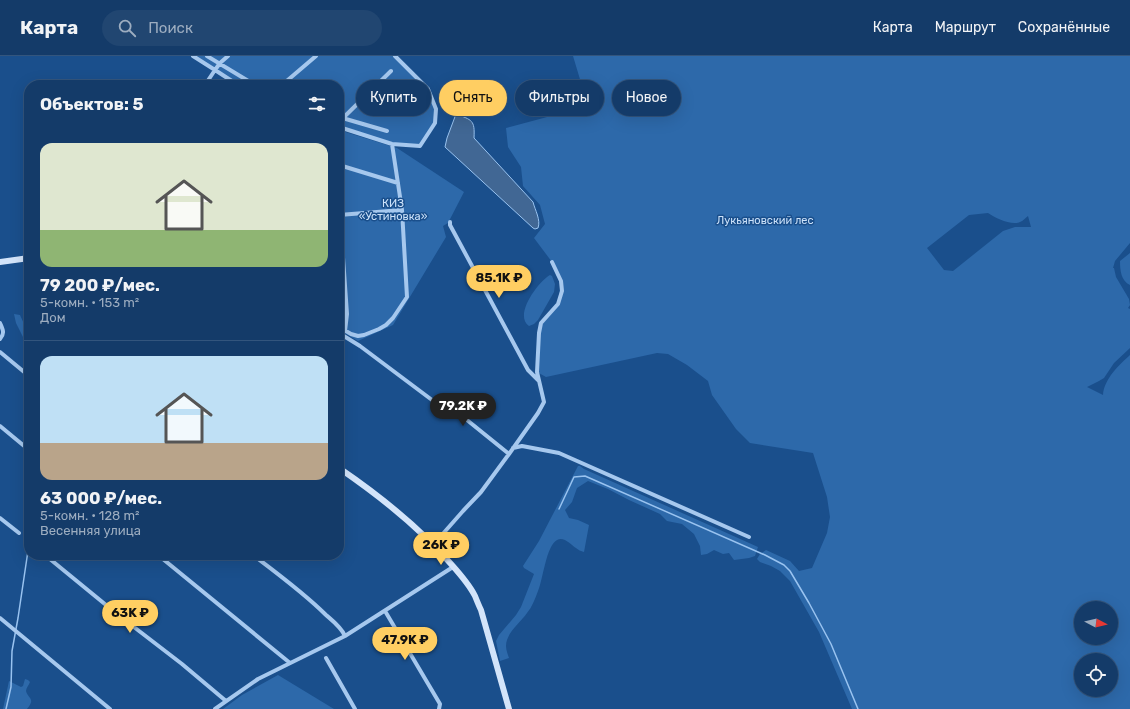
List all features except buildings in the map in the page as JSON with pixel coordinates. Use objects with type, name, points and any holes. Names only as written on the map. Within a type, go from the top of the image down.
[{"type":"main road","points":[[0,262],[24,259]]},
{"type":"main road","points":[[344,471],[395,510],[433,545],[465,581],[478,603],[510,709]]},
{"type":"street","points":[[193,56],[230,80]]},
{"type":"street","points":[[207,56],[247,80]]},
{"type":"street","points":[[208,80],[220,63],[228,56]]},
{"type":"street","points":[[288,80],[316,56]]},
{"type":"street","points":[[344,129],[392,144],[420,146],[435,123],[436,109],[428,89],[396,56]]},
{"type":"street","points":[[344,114],[391,71]]},
{"type":"street","points":[[344,118],[387,131]]},
{"type":"street","points":[[344,270],[347,314],[345,331],[358,336],[364,335],[386,325],[393,318],[407,297],[402,210],[392,144]]},
{"type":"street","points":[[344,166],[398,182]]},
{"type":"street","points":[[344,215],[402,210]]},
{"type":"street","points":[[450,222],[450,225],[528,370],[539,380]]},
{"type":"street","points":[[433,545],[462,511],[481,492],[538,413],[544,402],[537,372],[539,333],[541,322],[558,304],[562,291],[562,281],[552,262]]},
{"type":"street","points":[[0,323],[4,332],[0,339]]},
{"type":"street","points":[[344,336],[360,346],[440,405],[462,416],[509,454]]},
{"type":"street","points":[[0,352],[24,372]]},
{"type":"street","points":[[0,426],[24,446]]},
{"type":"street","points":[[513,448],[522,446],[559,453],[749,537]]},
{"type":"street","points":[[0,518],[19,533]]},
{"type":"street","points":[[51,560],[226,701]]},
{"type":"street","points":[[164,560],[290,663]]},
{"type":"street","points":[[260,560],[292,584],[317,606],[342,630],[345,636]]},
{"type":"street","points":[[215,709],[258,679],[345,636],[453,567]]},
{"type":"street","points":[[385,611],[440,704],[439,709]]},
{"type":"street","points":[[0,618],[110,709]]},
{"type":"street","points":[[326,658],[355,709]]},
{"type":"green space","points":[[193,56],[395,56],[419,80],[356,80],[356,116],[431,116],[431,96],[436,109],[435,123],[420,146],[392,144],[344,129],[344,80],[230,80]]},
{"type":"green space","name":"Лукьяновский лес","points":[[573,56],[1130,56],[1130,243],[1115,261],[1113,268],[1116,277],[1129,299],[1130,348],[1114,363],[1104,378],[1087,387],[1103,395],[1109,378],[1130,355],[1130,709],[852,709],[819,632],[790,581],[780,571],[760,562],[757,559],[760,554],[766,550],[790,561],[799,571],[812,568],[827,533],[830,517],[827,497],[813,453],[750,443],[736,429],[712,395],[708,381],[687,365],[668,354],[657,353],[546,377],[537,372],[541,323],[558,304],[561,281],[552,262],[534,238],[545,224],[540,205],[523,186],[521,167],[508,147],[506,128],[551,116],[604,116],[604,80],[580,80]],"holes":[[[988,213],[999,219],[1017,223],[1021,222],[1028,216],[1031,227],[1015,227],[1003,231],[953,271],[944,270],[927,248],[969,215]]]},
{"type":"green space","name":"КИЗ «Устиновка»","points":[[344,132],[397,148],[464,192],[448,223],[443,226],[446,237],[393,325],[358,341],[344,333]]},
{"type":"green space","points":[[1130,253],[1130,285],[1123,278],[1120,261]]},
{"type":"green space","points":[[550,275],[552,276],[555,284],[554,292],[538,320],[529,326],[525,321],[524,314],[529,299],[545,278]]},
{"type":"green space","points":[[14,314],[20,315],[24,324],[24,339],[16,323]]},
{"type":"green space","points":[[578,466],[758,547],[755,556],[734,560],[729,553],[723,554],[714,550],[707,554],[701,555],[700,546],[694,534],[682,524],[667,521],[660,514],[588,481],[577,488],[572,502],[565,510],[569,518],[589,525],[584,552],[562,539],[553,543],[547,556],[540,586],[533,603],[529,611],[508,637],[506,646],[509,658],[500,661],[496,641],[521,607],[534,574],[523,566],[539,541]]},
{"type":"green space","points":[[278,675],[334,709],[223,709],[242,695]]},
{"type":"green space","points":[[25,679],[30,682],[26,691],[31,699],[30,705],[27,709],[3,709],[9,681],[21,687],[23,686]]},
{"type":"shaded area","points":[[455,116],[461,116],[469,119],[473,124],[474,138],[533,202],[538,218],[538,228],[533,228],[445,147]]},
{"type":"waterway","points":[[559,509],[574,477],[585,476],[765,555],[784,565],[790,571],[831,644],[858,709]]},
{"type":"waterway","points":[[6,709],[11,687],[12,651],[27,560]]}]
